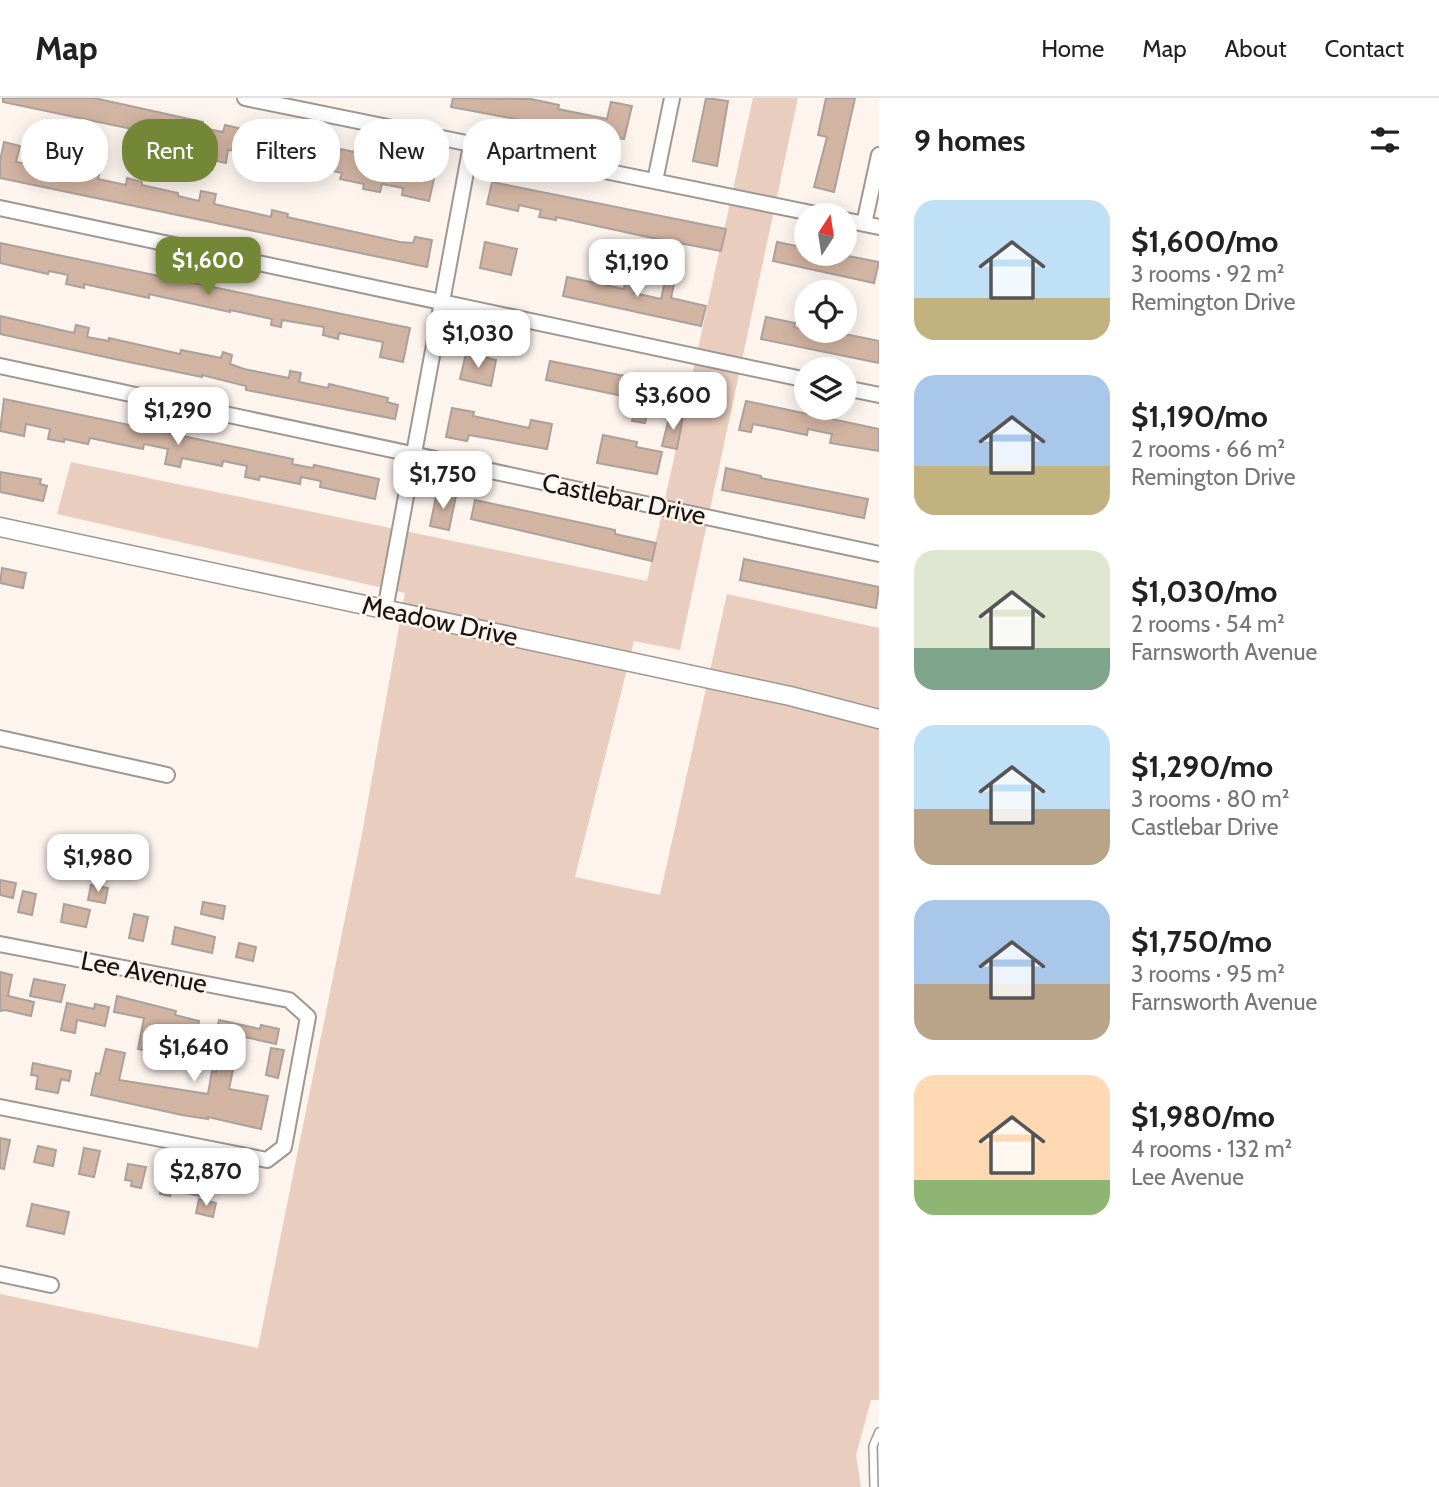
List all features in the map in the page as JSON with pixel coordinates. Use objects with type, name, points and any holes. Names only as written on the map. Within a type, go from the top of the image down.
[{"type":"street","points":[[245,98],[463,143]]},
{"type":"street","points":[[655,181],[672,98]]},
{"type":"street","points":[[864,224],[879,155]]},
{"type":"street","points":[[621,174],[794,209]]},
{"type":"street","points":[[385,610],[464,182]]},
{"type":"street","points":[[0,208],[794,377]]},
{"type":"street","points":[[858,223],[879,227]]},
{"type":"street","name":"Castlebar Drive","points":[[0,366],[879,554]]},
{"type":"street","points":[[857,390],[879,395]]},
{"type":"street","name":"Meadow Drive","points":[[0,527],[790,696],[879,719]]},
{"type":"street","points":[[0,738],[167,775]]},
{"type":"street","name":"Lee Avenue","points":[[0,944],[289,1000],[308,1017],[284,1147],[267,1160],[0,1107]]},
{"type":"street","points":[[0,1274],[51,1284]]},
{"type":"lane","points":[[874,1487],[873,1446],[879,1432]]},
{"type":"shaded area","points":[[753,98],[798,98],[680,650],[634,641],[575,877],[660,895],[727,594],[879,628],[879,1400],[871,1400],[856,1455],[861,1487],[0,1487],[0,1294],[258,1348],[362,834],[405,593],[57,514],[71,462],[647,581]]},
{"type":"building","points":[[3,98],[94,98],[189,119],[122,119],[122,127],[108,124],[108,119],[84,119],[3,102]]},
{"type":"building","points":[[453,98],[531,99],[559,105],[558,109],[607,119],[516,119],[451,107]]},
{"type":"building","points":[[706,98],[728,101],[717,166],[693,161]]},
{"type":"building","points":[[826,98],[855,98],[834,192],[814,187],[827,137],[818,135]]},
{"type":"building","points":[[611,102],[632,106],[624,139],[621,138],[621,119],[607,119]]},
{"type":"building","points":[[225,125],[232,127],[232,150],[228,150],[226,163],[218,161],[218,131],[223,132]]},
{"type":"building","points":[[4,142],[20,146],[16,162],[21,163],[21,182],[108,181],[126,185],[126,182],[142,182],[142,185],[199,201],[201,191],[216,194],[214,204],[271,217],[272,210],[288,214],[287,217],[400,242],[413,243],[415,237],[432,240],[427,267],[0,178]]},
{"type":"building","points":[[340,149],[354,152],[354,182],[340,179]]},
{"type":"building","points":[[354,182],[433,182],[429,201],[402,195],[403,188],[382,184],[380,192],[363,189],[364,184]]},
{"type":"building","points":[[492,182],[726,229],[721,251],[556,217],[556,220],[539,217],[541,210],[519,205],[518,211],[487,204]]},
{"type":"building","points":[[485,242],[517,249],[511,275],[480,268]]},
{"type":"building","points":[[777,242],[794,246],[794,266],[773,261]]},
{"type":"building","points":[[0,243],[410,328],[403,362],[380,357],[383,342],[339,333],[338,339],[323,335],[324,327],[282,320],[281,327],[271,325],[272,319],[230,310],[149,294],[149,298],[84,284],[84,288],[66,284],[68,275],[49,271],[48,274],[0,263]]},
{"type":"building","points":[[858,258],[879,262],[874,283],[796,266],[858,266]]},
{"type":"building","points":[[627,269],[639,271],[634,293],[661,299],[666,277],[675,279],[671,298],[706,306],[701,326],[563,296],[567,277],[624,289]]},
{"type":"building","points":[[0,316],[74,333],[76,325],[89,328],[87,337],[109,341],[109,338],[180,354],[181,350],[221,358],[223,352],[232,355],[230,364],[244,369],[289,378],[290,371],[301,373],[299,382],[328,388],[329,384],[388,398],[387,402],[398,405],[395,419],[246,390],[246,386],[202,375],[0,334]]},
{"type":"building","points":[[766,317],[794,323],[794,343],[857,343],[857,336],[879,341],[879,363],[857,357],[761,339]]},
{"type":"building","points":[[466,353],[496,360],[491,386],[460,379]]},
{"type":"building","points":[[550,361],[680,387],[676,408],[649,403],[645,423],[632,421],[637,399],[546,380]]},
{"type":"building","points":[[4,399],[293,459],[292,464],[313,468],[314,465],[379,479],[375,499],[320,487],[321,481],[301,477],[300,484],[260,476],[259,480],[245,477],[247,466],[223,461],[222,466],[182,458],[180,467],[165,464],[168,449],[144,444],[143,449],[90,438],[88,444],[64,439],[64,442],[48,439],[50,429],[26,424],[24,436],[0,431]]},
{"type":"building","points":[[746,401],[794,411],[794,420],[836,420],[879,429],[879,451],[830,443],[832,434],[808,429],[807,435],[753,424],[751,432],[739,430]]},
{"type":"building","points":[[452,408],[474,412],[473,416],[529,428],[531,420],[552,424],[547,449],[469,435],[467,441],[446,437]]},
{"type":"building","points":[[670,414],[683,416],[677,449],[662,446]]},
{"type":"building","points":[[603,435],[637,442],[636,447],[662,452],[657,474],[597,463]]},
{"type":"building","points":[[726,468],[761,478],[868,499],[864,518],[722,490]]},
{"type":"building","points":[[0,472],[41,479],[40,484],[47,486],[43,501],[0,492]]},
{"type":"building","points":[[437,492],[456,496],[449,530],[430,526]]},
{"type":"building","points":[[475,500],[615,530],[615,534],[656,543],[652,561],[471,519]]},
{"type":"building","points":[[744,559],[879,587],[876,608],[740,580]]},
{"type":"building","points":[[2,568],[26,573],[23,588],[0,583]]},
{"type":"building","points":[[0,880],[16,883],[13,898],[0,895]]},
{"type":"building","points":[[91,885],[108,888],[105,903],[88,900]]},
{"type":"building","points":[[23,891],[36,894],[32,915],[18,912]]},
{"type":"building","points":[[203,902],[225,906],[223,919],[201,914]]},
{"type":"building","points":[[64,904],[90,910],[86,927],[61,922]]},
{"type":"building","points":[[134,914],[148,917],[143,941],[129,938]]},
{"type":"building","points":[[175,927],[215,937],[212,953],[172,944]]},
{"type":"building","points":[[239,943],[256,947],[253,961],[236,957]]},
{"type":"building","points":[[0,972],[12,975],[8,996],[34,1002],[31,1016],[0,1011]]},
{"type":"building","points":[[34,979],[65,985],[61,1002],[30,996]]},
{"type":"building","points":[[117,996],[176,1011],[175,1015],[199,1021],[197,1034],[153,1025],[147,1051],[138,1049],[144,1018],[114,1012]]},
{"type":"building","points":[[67,1003],[94,1009],[95,1004],[109,1007],[105,1026],[77,1020],[75,1033],[61,1030]]},
{"type":"building","points":[[219,1020],[260,1029],[261,1025],[279,1029],[276,1044],[240,1036],[229,1089],[268,1096],[261,1129],[91,1095],[106,1049],[125,1053],[119,1080],[208,1094],[212,1071],[216,1072],[223,1039],[215,1038]]},
{"type":"building","points":[[271,1048],[284,1050],[278,1078],[266,1075]]},
{"type":"building","points":[[33,1063],[71,1071],[69,1081],[61,1079],[58,1093],[36,1089],[38,1076],[31,1075]]},
{"type":"building","points":[[0,1138],[10,1140],[4,1169],[0,1168]]},
{"type":"building","points":[[38,1146],[56,1150],[53,1166],[34,1162]]},
{"type":"building","points":[[84,1148],[100,1151],[94,1177],[79,1174]]},
{"type":"building","points":[[128,1164],[146,1167],[141,1188],[131,1186],[132,1181],[125,1180]]},
{"type":"building","points":[[165,1169],[209,1179],[205,1197],[171,1190],[170,1196],[160,1194]]},
{"type":"building","points":[[199,1199],[216,1203],[213,1217],[196,1213]]},
{"type":"building","points":[[32,1204],[69,1212],[64,1234],[27,1226]]}]
